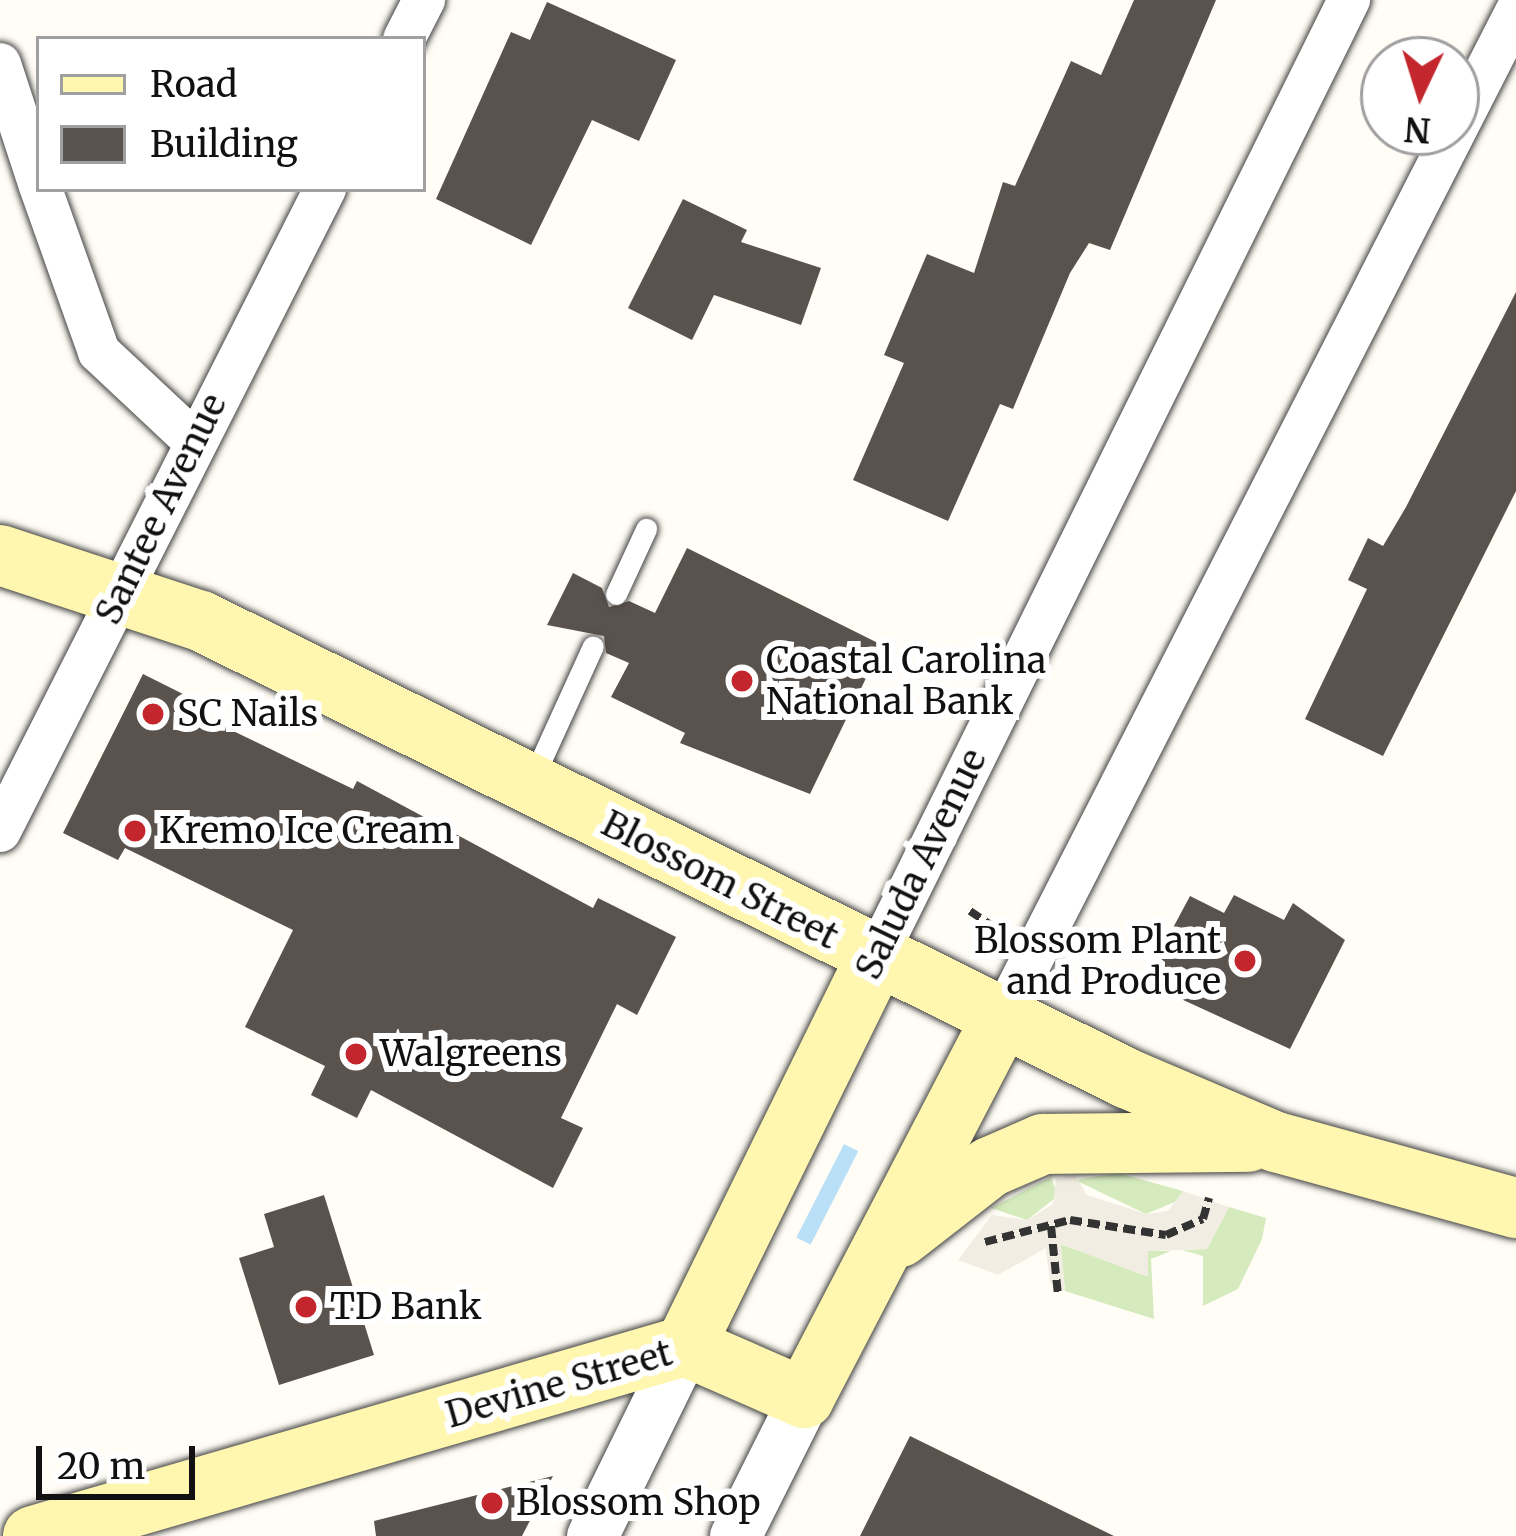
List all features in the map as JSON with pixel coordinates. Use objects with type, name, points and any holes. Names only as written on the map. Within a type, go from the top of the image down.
[{"type":"main road","name":"Blossom Street","points":[[0,555],[123,589],[1002,1018],[1276,1142],[1516,1208]]},
{"type":"main road","name":"Saluda Avenue","points":[[685,1346],[876,957]]},
{"type":"main road","points":[[804,1398],[886,1249],[1002,1018]]},
{"type":"main road","points":[[886,1249],[943,1198],[1042,1144],[1276,1142]]},
{"type":"main road","name":"Devine Street","points":[[32,1536],[685,1346],[804,1398]]},
{"type":"street","points":[[406,36],[424,0]]},
{"type":"street","name":"Saluda Avenue","points":[[876,957],[1349,0]]},
{"type":"street","points":[[1002,1018],[1516,12]]},
{"type":"street","points":[[0,64],[36,174]]},
{"type":"street","points":[[42,192],[99,352],[194,441]]},
{"type":"street","name":"Santee Avenue","points":[[0,831],[324,192]]},
{"type":"street","name":"Saluda Avenue","points":[[592,1536],[685,1346]]},
{"type":"street","points":[[735,1536],[804,1398]]},
{"type":"lane","points":[[616,594],[646,529]]},
{"type":"lane","points":[[529,784],[593,646]]},
{"type":"path","points":[[970,911],[1007,936]]},
{"type":"path","points":[[968,1244],[1052,1226],[1188,1230],[1211,1190]]},
{"type":"path","points":[[1052,1226],[1058,1295]]},
{"type":"green space","points":[[1118,1173],[1183,1191],[1182,1199],[1146,1214],[1075,1180]]},
{"type":"green space","points":[[1051,1177],[1058,1196],[1027,1220],[991,1208]]},
{"type":"green space","points":[[1229,1207],[1266,1218],[1262,1239],[1238,1289],[1203,1306],[1203,1256],[1182,1250],[1207,1249]]},
{"type":"green space","points":[[1060,1244],[1148,1276],[1148,1251],[1171,1251],[1151,1259],[1154,1319],[1065,1291]]},
{"type":"shaded area","points":[[1075,1175],[1087,1195],[1146,1214],[1168,1211],[1183,1191],[1229,1207],[1207,1249],[1148,1251],[1148,1277],[1061,1244],[1065,1291],[1050,1283],[1046,1248],[998,1275],[958,1260],[992,1215],[1027,1220],[1053,1204],[1056,1179]]},
{"type":"water","points":[[844,1144],[858,1151],[811,1245],[796,1238]]},
{"type":"building","points":[[1134,0],[1216,0],[1110,250],[1089,243],[1070,273],[1013,409],[1000,404],[948,521],[853,480],[904,363],[884,355],[927,254],[974,273],[1003,182],[1015,186],[1071,61],[1101,75]]},
{"type":"building","points":[[547,2],[676,60],[639,141],[592,120],[531,245],[436,199],[511,32],[530,40]]},
{"type":"building","points":[[683,199],[747,230],[741,242],[821,268],[801,325],[714,295],[692,340],[628,308]]},
{"type":"building","points":[[1516,292],[1516,491],[1383,756],[1305,719],[1367,589],[1348,580],[1368,538],[1383,546]]},
{"type":"building","name":"Coastal Carolina National Bank","points":[[687,548],[882,645],[810,794],[680,743],[685,733],[611,697],[629,663],[606,653],[604,636],[547,625],[573,573],[602,588],[609,607],[629,601],[655,613]]},
{"type":"building","name":"Walgreens","points":[[143,674],[205,705],[200,715],[353,789],[357,781],[593,908],[598,898],[676,937],[637,1015],[617,1004],[561,1118],[583,1128],[553,1188],[371,1090],[357,1118],[311,1095],[325,1066],[245,1027],[293,930],[125,848],[118,860],[63,833]]},
{"type":"building","name":"Blossom Plant and Produce","points":[[1234,895],[1284,920],[1293,903],[1345,940],[1290,1049],[1144,982],[1190,896],[1224,913]]},
{"type":"building","name":"TD Bank","points":[[324,1195],[374,1355],[279,1385],[239,1258],[274,1247],[264,1214]]},
{"type":"building","points":[[910,1436],[1114,1536],[860,1536]]},
{"type":"building","name":"Blossom Shop","points":[[553,1476],[522,1536],[376,1536],[374,1521]]},
{"type":"place","name":"Coastal Carolina National Bank","points":[[742,681]]},
{"type":"place","name":"SC Nails","points":[[153,714]]},
{"type":"place","name":"Kremo Ice Cream","points":[[135,831]]},
{"type":"place","name":"Blossom Plant and Produce","points":[[1245,961]]},
{"type":"place","name":"Walgreens","points":[[356,1054]]},
{"type":"place","name":"TD Bank","points":[[306,1307]]},
{"type":"place","name":"Blossom Shop","points":[[492,1503]]}]
